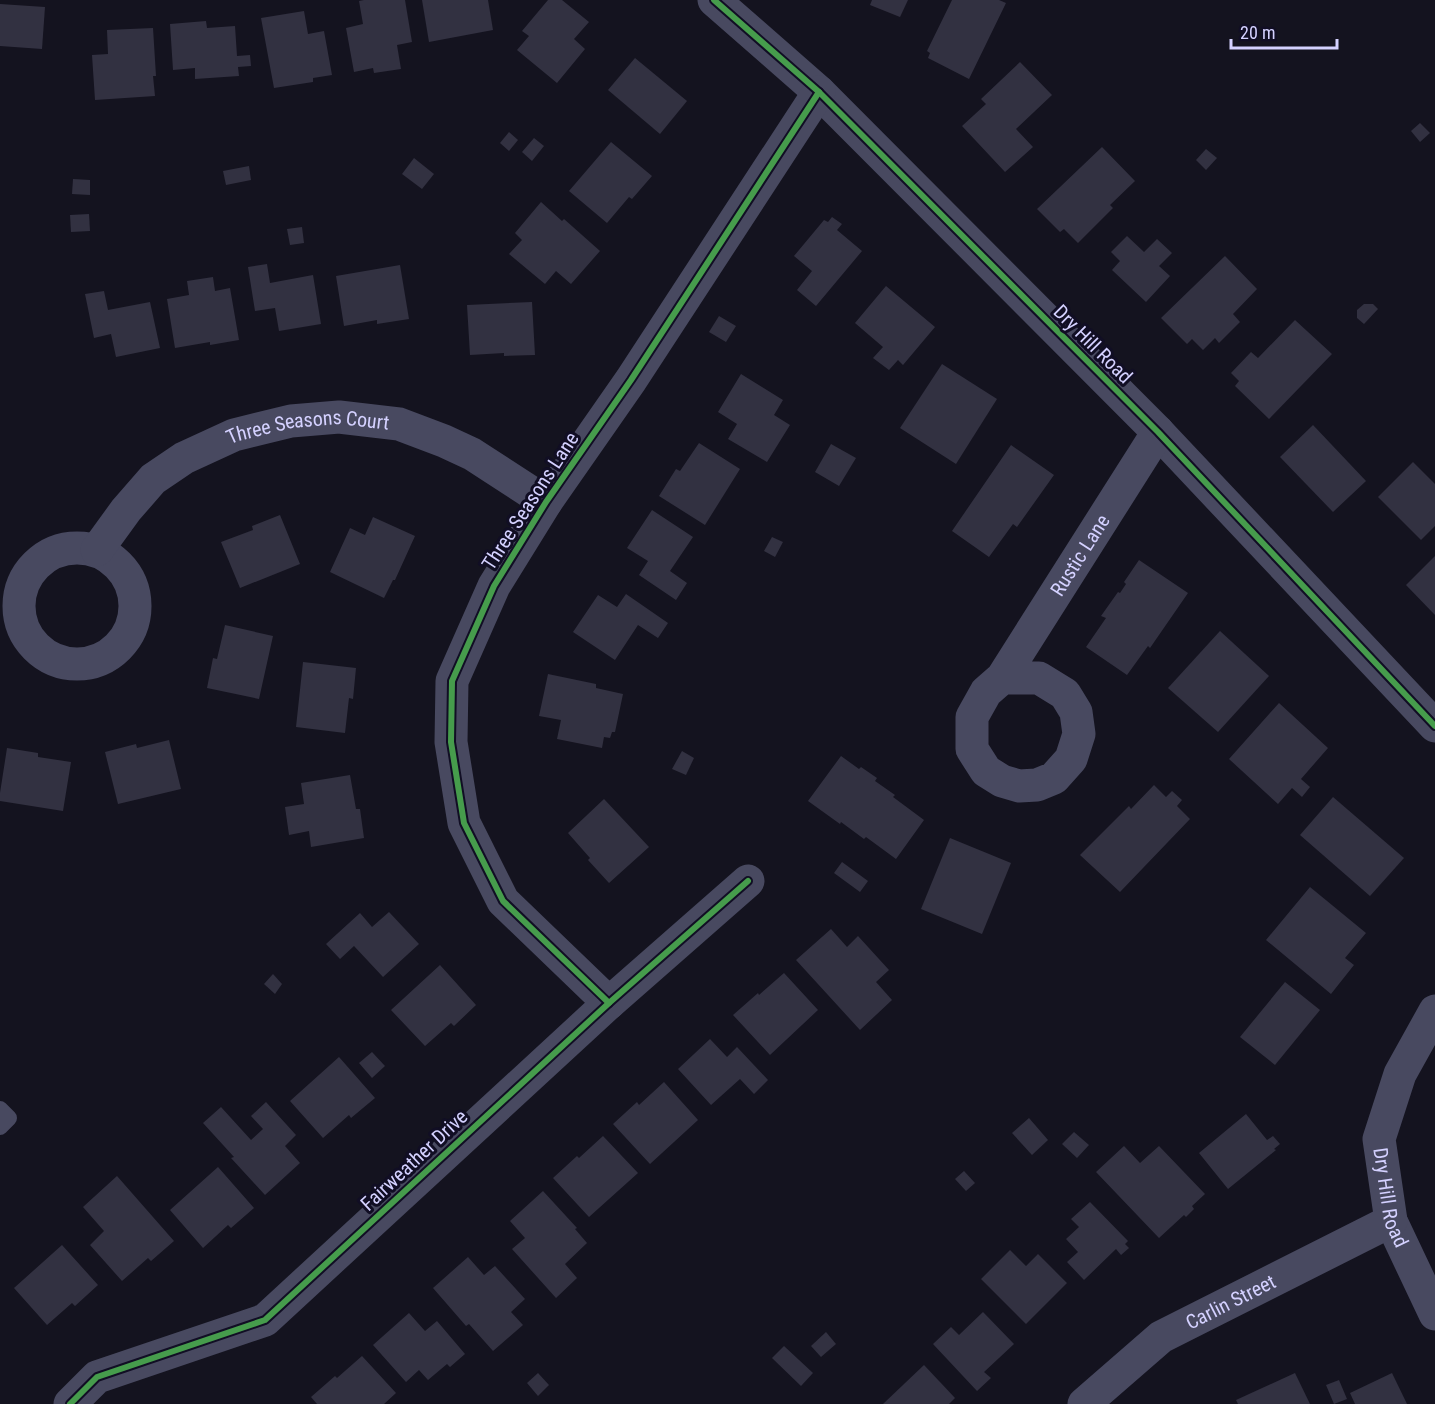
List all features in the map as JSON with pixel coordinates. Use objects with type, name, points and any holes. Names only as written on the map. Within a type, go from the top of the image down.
[{"type":"street","name":"Dry Hill Road","points":[[714,0],[819,92],[1158,432],[1435,726]]},
{"type":"street","name":"Three Seasons Lane","points":[[609,1003],[503,901],[464,823],[451,742],[452,681],[495,586],[546,502],[631,380],[819,92]]},
{"type":"street","name":"Three Seasons Court","points":[[96,550],[153,479],[184,458],[234,435],[291,421],[339,417],[399,424],[472,454],[546,502]]},
{"type":"street","name":"Rustic Lane","points":[[1002,678],[1158,432]]},
{"type":"street","name":"Fairweather Drive","points":[[70,1404],[97,1377],[266,1320],[609,1003],[747,881]]},
{"type":"street","name":"Dry Hill Road","points":[[1435,1011],[1400,1074],[1379,1139],[1391,1221],[1435,1314]]},
{"type":"street","name":"Carlin Street","points":[[1084,1404],[1161,1337],[1391,1221]]},
{"type":"lane","points":[[0,1109],[9,1118],[0,1127]]},
{"type":"building","points":[[405,0],[412,42],[397,45],[401,69],[374,73],[373,68],[354,72],[346,28],[363,24],[359,1]]},
{"type":"building","points":[[422,0],[488,0],[493,30],[429,42]]},
{"type":"building","points":[[548,0],[562,0],[589,22],[574,39],[585,49],[557,83],[517,50],[529,36],[522,31]]},
{"type":"building","points":[[872,0],[908,0],[900,17],[870,5]]},
{"type":"building","points":[[952,0],[999,0],[1006,3],[969,79],[928,58],[930,53],[927,51]]},
{"type":"building","points":[[0,4],[45,7],[42,49],[0,46]]},
{"type":"building","points":[[304,11],[308,34],[324,31],[332,75],[313,78],[313,82],[274,88],[261,18]]},
{"type":"building","points":[[206,21],[207,28],[235,26],[237,56],[250,55],[251,66],[238,67],[239,76],[195,79],[195,68],[173,70],[170,24]]},
{"type":"building","points":[[153,28],[155,96],[95,100],[92,55],[108,54],[107,30]]},
{"type":"building","points":[[635,58],[687,101],[660,134],[608,90]]},
{"type":"building","points":[[1020,62],[1052,95],[1016,129],[1033,147],[1005,172],[962,126],[986,104],[981,99]]},
{"type":"building","points":[[1420,123],[1430,133],[1420,142],[1411,131]]},
{"type":"building","points":[[509,132],[518,140],[509,151],[500,143]]},
{"type":"building","points":[[534,138],[544,146],[532,161],[522,152]]},
{"type":"building","points":[[611,142],[652,176],[632,199],[629,197],[607,223],[569,191]]},
{"type":"building","points":[[1102,147],[1135,181],[1110,205],[1113,208],[1078,243],[1064,229],[1060,232],[1037,209]]},
{"type":"building","points":[[1206,149],[1217,158],[1206,170],[1196,160]]},
{"type":"building","points":[[414,158],[434,174],[422,189],[402,174]]},
{"type":"building","points":[[249,166],[251,180],[226,185],[223,171]]},
{"type":"building","points":[[73,179],[90,180],[90,195],[72,194]]},
{"type":"building","points":[[541,202],[600,251],[571,284],[556,271],[545,284],[509,254],[522,240],[515,233]]},
{"type":"building","points":[[89,214],[90,231],[71,232],[70,215]]},
{"type":"building","points":[[832,217],[842,224],[837,230],[862,251],[816,306],[797,290],[812,271],[794,256],[824,220],[828,222]]},
{"type":"building","points":[[302,227],[304,243],[290,245],[287,229]]},
{"type":"building","points":[[1127,236],[1144,252],[1157,239],[1172,253],[1159,266],[1170,276],[1146,302],[1112,270],[1120,261],[1111,252]]},
{"type":"building","points":[[1225,256],[1257,289],[1233,314],[1240,322],[1219,343],[1215,338],[1203,350],[1192,339],[1187,344],[1161,318]]},
{"type":"building","points":[[267,264],[270,283],[313,275],[321,324],[279,331],[275,308],[255,311],[248,267]]},
{"type":"building","points":[[400,265],[409,319],[377,324],[377,320],[344,326],[336,276]]},
{"type":"building","points":[[213,277],[215,291],[230,288],[239,340],[175,348],[167,299],[189,295],[187,281]]},
{"type":"building","points":[[886,286],[935,327],[903,365],[898,360],[889,370],[873,358],[883,347],[855,323]]},
{"type":"building","points":[[104,291],[108,310],[150,302],[160,348],[116,357],[111,334],[94,338],[85,294]]},
{"type":"building","points":[[532,302],[535,355],[504,356],[504,353],[470,355],[467,305]]},
{"type":"building","points":[[1364,304],[1373,304],[1378,309],[1364,324],[1357,318],[1357,310]]},
{"type":"building","points":[[719,316],[736,326],[726,342],[709,332]]},
{"type":"building","points":[[1295,320],[1332,354],[1269,419],[1235,386],[1239,381],[1231,373],[1251,352],[1258,358]]},
{"type":"building","points":[[942,364],[997,399],[956,464],[900,428]]},
{"type":"building","points":[[741,374],[783,400],[774,415],[790,425],[767,462],[728,439],[737,424],[718,412]]},
{"type":"building","points":[[1313,425],[1366,481],[1333,512],[1280,457]]},
{"type":"building","points":[[699,443],[740,469],[705,525],[659,496],[676,469],[680,471]]},
{"type":"building","points":[[831,444],[856,458],[839,486],[815,472]]},
{"type":"building","points":[[1011,445],[1054,475],[1017,527],[1013,524],[989,557],[952,531]]},
{"type":"building","points":[[1413,462],[1435,484],[1435,526],[1421,540],[1378,497]]},
{"type":"building","points":[[652,510],[693,537],[670,571],[687,583],[676,600],[639,575],[648,561],[627,548]]},
{"type":"building","points":[[280,515],[300,564],[240,588],[221,542],[253,530],[252,526]]},
{"type":"building","points":[[373,517],[415,536],[384,598],[330,572],[350,528],[365,535]]},
{"type":"building","points":[[772,537],[783,542],[775,557],[764,551]]},
{"type":"building","points":[[1435,556],[1435,615],[1406,585]]},
{"type":"building","points":[[1139,560],[1188,593],[1150,648],[1148,646],[1127,675],[1086,647],[1106,618],[1101,616],[1118,592],[1120,593],[1126,584],[1124,582]]},
{"type":"building","points":[[626,594],[668,623],[658,638],[638,625],[615,660],[573,632],[598,595],[617,607]]},
{"type":"building","points":[[225,625],[273,636],[259,699],[207,688],[213,658],[217,659]]},
{"type":"building","points":[[1220,631],[1269,676],[1218,732],[1168,688]]},
{"type":"building","points":[[303,662],[356,668],[353,699],[349,698],[345,733],[296,727]]},
{"type":"building","points":[[548,674],[596,684],[596,688],[623,694],[615,732],[612,732],[610,738],[604,737],[602,748],[557,739],[561,720],[539,716]]},
{"type":"building","points":[[1279,703],[1328,748],[1301,779],[1310,787],[1302,797],[1292,788],[1278,804],[1229,759]]},
{"type":"building","points":[[169,740],[181,789],[118,804],[105,752],[136,744],[137,748]]},
{"type":"building","points":[[7,748],[38,753],[38,757],[71,762],[63,811],[0,801]]},
{"type":"building","points":[[682,751],[694,758],[686,775],[672,769]]},
{"type":"building","points":[[841,756],[877,778],[875,781],[924,820],[896,859],[866,837],[864,839],[808,801]]},
{"type":"building","points":[[350,775],[356,809],[360,809],[364,838],[311,847],[309,831],[289,835],[285,807],[304,804],[301,783]]},
{"type":"building","points":[[1154,785],[1166,797],[1172,791],[1182,800],[1177,806],[1190,819],[1120,892],[1080,855],[1129,806],[1131,809]]},
{"type":"building","points":[[1333,797],[1404,858],[1370,896],[1300,835]]},
{"type":"building","points":[[604,799],[649,847],[609,883],[568,833]]},
{"type":"building","points":[[950,838],[1011,863],[982,934],[921,909]]},
{"type":"building","points":[[842,862],[868,881],[860,892],[834,873]]},
{"type":"building","points":[[1310,887],[1366,933],[1345,958],[1354,965],[1331,994],[1266,940]]},
{"type":"building","points":[[389,912],[419,944],[383,977],[354,946],[340,959],[326,944],[360,913],[372,927]]},
{"type":"building","points":[[831,929],[847,947],[858,936],[889,970],[876,982],[892,1000],[860,1030],[796,960]]},
{"type":"building","points":[[440,965],[476,1005],[454,1026],[451,1023],[425,1046],[391,1010]]},
{"type":"building","points":[[784,973],[818,1010],[770,1055],[733,1015]]},
{"type":"building","points":[[273,974],[282,984],[275,994],[264,984]]},
{"type":"building","points":[[1285,982],[1320,1010],[1275,1065],[1240,1037]]},
{"type":"building","points":[[710,1039],[727,1057],[737,1047],[768,1080],[754,1094],[740,1079],[711,1105],[678,1069]]},
{"type":"building","points":[[372,1052],[385,1066],[372,1078],[359,1063]]},
{"type":"building","points":[[339,1057],[375,1098],[351,1118],[349,1115],[323,1138],[290,1101]]},
{"type":"building","points":[[664,1082],[698,1120],[650,1164],[613,1124],[637,1102],[639,1105]]},
{"type":"building","points":[[266,1102],[296,1135],[285,1146],[300,1163],[265,1195],[203,1123],[221,1107],[251,1140],[263,1129],[251,1116]]},
{"type":"building","points":[[1246,1114],[1267,1140],[1273,1136],[1280,1144],[1274,1149],[1276,1150],[1228,1189],[1199,1153]]},
{"type":"building","points":[[1029,1118],[1048,1140],[1032,1155],[1012,1133]]},
{"type":"building","points":[[1074,1132],[1089,1145],[1077,1158],[1062,1144]]},
{"type":"building","points":[[603,1136],[638,1173],[589,1217],[553,1178]]},
{"type":"building","points":[[1124,1146],[1140,1163],[1159,1146],[1205,1194],[1192,1206],[1194,1209],[1186,1217],[1184,1215],[1159,1238],[1096,1172]]},
{"type":"building","points":[[218,1167],[254,1208],[231,1228],[228,1225],[203,1248],[170,1210]]},
{"type":"building","points":[[964,1171],[975,1183],[966,1191],[955,1179]]},
{"type":"building","points":[[117,1176],[174,1241],[151,1261],[148,1258],[122,1281],[90,1245],[104,1231],[83,1207]]},
{"type":"building","points":[[543,1191],[577,1228],[575,1229],[587,1243],[565,1264],[577,1278],[556,1298],[512,1249],[525,1238],[510,1221]]},
{"type":"building","points":[[1090,1202],[1128,1241],[1125,1244],[1129,1248],[1121,1255],[1116,1249],[1084,1280],[1067,1262],[1078,1252],[1066,1239],[1079,1227],[1071,1219]]},
{"type":"building","points":[[62,1245],[98,1285],[75,1306],[72,1303],[47,1325],[14,1288]]},
{"type":"building","points":[[1010,1250],[1026,1266],[1038,1254],[1067,1283],[1026,1324],[981,1279]]},
{"type":"building","points":[[468,1257],[484,1275],[495,1266],[525,1299],[511,1312],[523,1325],[493,1351],[469,1324],[466,1326],[433,1288]]},
{"type":"building","points":[[983,1312],[1014,1344],[984,1372],[991,1378],[977,1391],[933,1344],[951,1327],[959,1335]]},
{"type":"building","points":[[409,1313],[425,1331],[437,1321],[465,1354],[450,1367],[447,1364],[428,1380],[419,1370],[406,1382],[373,1345]]},
{"type":"building","points":[[826,1332],[836,1344],[821,1357],[811,1346]]},
{"type":"building","points":[[784,1346],[813,1373],[801,1386],[772,1358]]},
{"type":"building","points":[[362,1356],[396,1393],[384,1404],[317,1404],[311,1397]]},
{"type":"building","points":[[924,1365],[955,1398],[949,1404],[883,1404]]},
{"type":"building","points":[[538,1373],[549,1385],[538,1396],[527,1383]]},
{"type":"building","points":[[1295,1373],[1310,1404],[1238,1404],[1236,1400]]},
{"type":"building","points":[[1392,1373],[1407,1404],[1355,1404],[1350,1393]]},
{"type":"building","points":[[1339,1380],[1347,1399],[1334,1404],[1326,1385]]},
{"type":"cycle path","points":[[714,0],[819,92],[1158,432],[1435,726]]},
{"type":"cycle path","points":[[609,1003],[503,901],[464,823],[451,742],[452,681],[494,586],[546,502],[631,380],[819,92]]},
{"type":"cycle path","points":[[70,1404],[97,1377],[265,1320],[609,1003],[748,881]]}]
